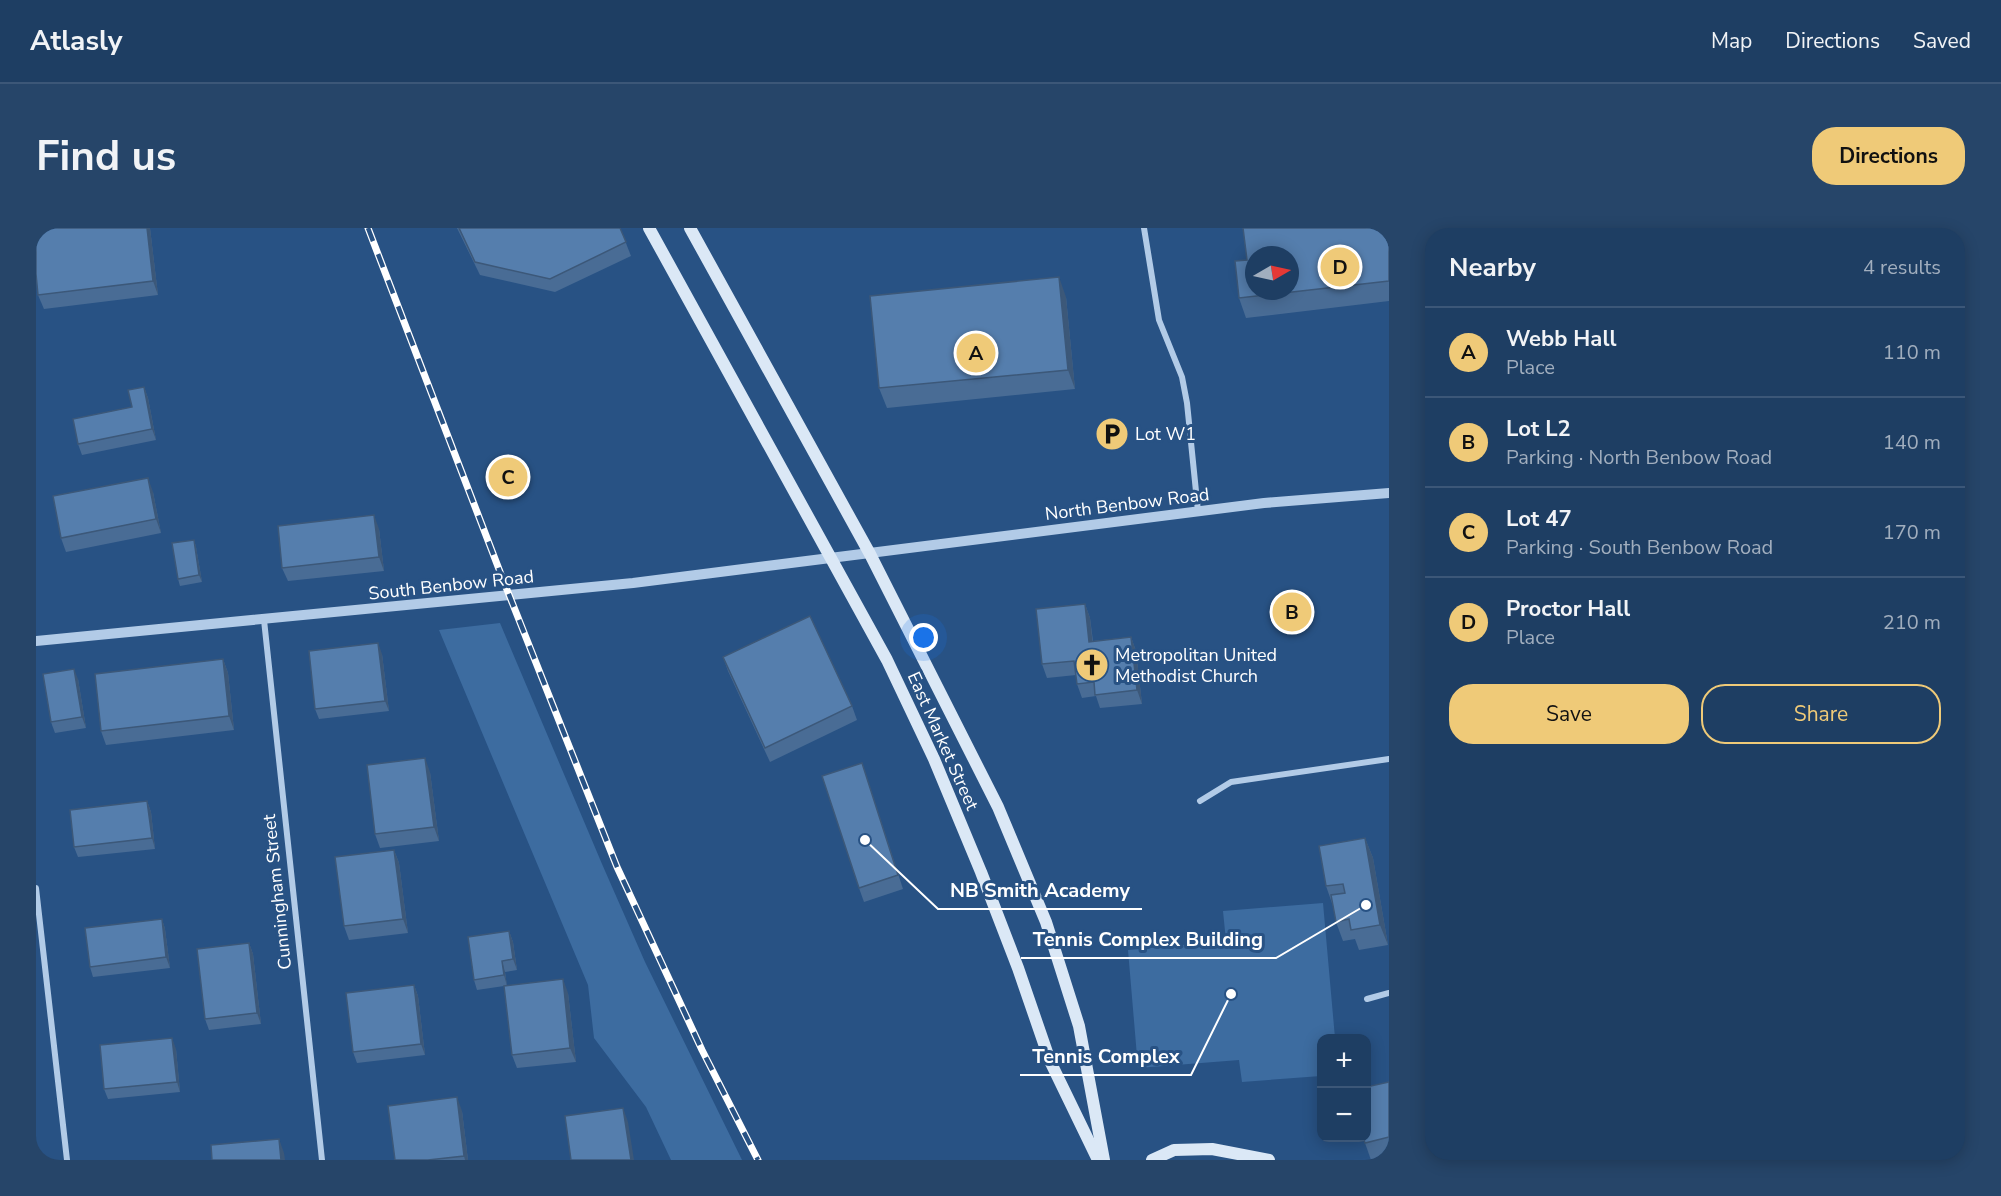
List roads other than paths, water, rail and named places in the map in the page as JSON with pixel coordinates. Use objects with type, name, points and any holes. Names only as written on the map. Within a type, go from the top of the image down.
[{"type":"main road","name":"East Market Street","points":[[649,228],[887,660],[934,759],[1018,968],[1050,1061],[1098,1160]]},
{"type":"main road","name":"East Market Street","points":[[690,228],[870,554],[998,807],[1046,922],[1078,1026],[1104,1160]]},
{"type":"main road","points":[[1152,1160],[1174,1150],[1212,1149],[1269,1160]]},
{"type":"street","points":[[1144,228],[1159,320],[1182,377],[1188,410],[1198,511]]},
{"type":"street","name":"North Benbow Road","points":[[870,554],[1264,503],[1389,493]]},
{"type":"street","name":"South Benbow Road","points":[[36,641],[633,583],[870,554]]},
{"type":"street","name":"Cunningham Street","points":[[264,620],[322,1160]]},
{"type":"street","points":[[1200,801],[1231,782],[1389,759]]},
{"type":"street","points":[[36,888],[67,1160]]},
{"type":"street","points":[[1367,999],[1389,993]]},
{"type":"railway","points":[[368,228],[502,577],[617,867],[702,1050],[758,1160]]},
{"type":"place","name":"Proctor Hall","points":[[1340,267]]},
{"type":"place","name":"Webb Hall","points":[[976,353]]},
{"type":"place","name":"Lot W1","points":[[1112,434]]},
{"type":"place","name":"Lot 47","points":[[508,477]]},
{"type":"place","name":"Lot L2","points":[[1292,612]]},
{"type":"place","name":"Metropolitan United Methodist Church","points":[[1092,665]]},
{"type":"place","name":"NB Smith Academy","points":[[865,840]]},
{"type":"place","name":"Tennis Complex Building","points":[[1366,905]]},
{"type":"place","name":"Tennis Complex","points":[[1231,994]]}]
